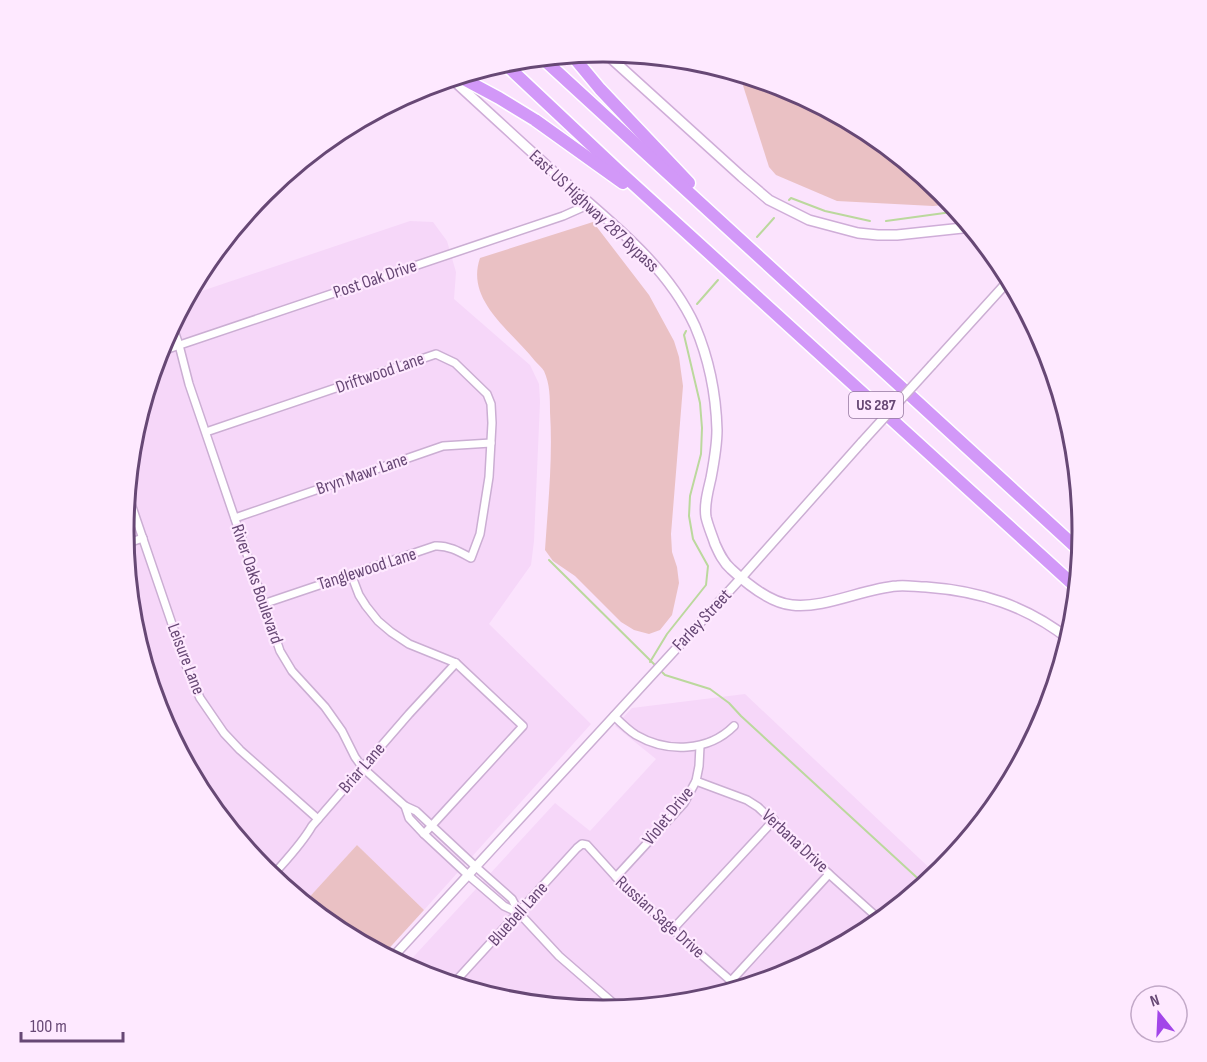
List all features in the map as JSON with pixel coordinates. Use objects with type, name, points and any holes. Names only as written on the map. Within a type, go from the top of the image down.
[{"type":"highway","points":[[578,63],[712,206],[721,223]]},
{"type":"highway","name":"US 287","points":[[550,65],[1073,541]]},
{"type":"highway","name":"US 287","points":[[513,71],[1070,582]]},
{"type":"highway","points":[[468,81],[535,120],[675,220]]},
{"type":"main road","points":[[615,62],[769,200],[809,220],[841,229],[878,235],[962,228]]},
{"type":"main road","name":"East US Highway 287 Bypass","points":[[458,84],[620,230],[656,267],[688,312],[705,352],[714,391],[717,430],[706,516],[720,555],[728,567],[764,595],[793,605],[813,604],[899,586],[951,589],[1008,603],[1029,613],[1061,634]]},
{"type":"street","name":"Post Oak Drive","points":[[171,348],[563,216],[590,204]]},
{"type":"street","name":"Farley Street","points":[[397,952],[742,577],[1004,286]]},
{"type":"street","name":"River Oaks Boulevard","points":[[176,337],[189,384],[263,604],[287,664],[325,707],[363,768],[405,806],[416,811],[512,899],[519,913],[559,956],[609,1000]]},
{"type":"street","name":"Driftwood Lane","points":[[206,432],[436,354],[455,363],[487,394],[492,415],[489,477],[480,534],[471,558]]},
{"type":"street","name":"Bryn Mawr Lane","points":[[235,518],[443,446],[491,442]]},
{"type":"street","name":"Leisure Lane","points":[[135,514],[187,668],[200,698],[224,733],[240,750],[318,819]]},
{"type":"street","points":[[134,541],[143,538]]},
{"type":"street","name":"Tanglewood Lane","points":[[263,604],[435,546],[450,548],[471,558]]},
{"type":"street","points":[[351,574],[359,595],[378,621],[409,644],[456,663],[523,726],[424,834]]},
{"type":"street","name":"Briar Lane","points":[[278,869],[318,819],[456,663]]},
{"type":"street","points":[[614,716],[635,734],[666,746],[700,746],[734,726]]},
{"type":"street","name":"Violet Drive","points":[[616,878],[684,803],[696,781],[700,746]]},
{"type":"street","name":"Verbana Drive","points":[[696,781],[747,800],[758,807],[874,914]]},
{"type":"street","name":"River Oaks Boulevard","points":[[405,806],[409,818],[424,834],[504,906],[519,913]]},
{"type":"street","points":[[673,930],[774,820]]},
{"type":"street","name":"Russian Sage Drive","points":[[582,844],[587,845],[625,887],[731,981]]},
{"type":"street","name":"Bluebell Lane","points":[[459,978],[582,844]]},
{"type":"street","points":[[731,981],[829,873]]},
{"type":"shaded area","points":[[742,82],[783,97],[838,124],[889,159],[941,205],[837,201],[776,175],[769,167]]},
{"type":"shaded area","points":[[410,221],[433,222],[447,241],[456,272],[454,299],[530,365],[539,384],[534,541],[531,565],[489,624],[591,724],[424,910],[357,845],[310,897],[294,884],[251,841],[213,792],[182,739],[159,682],[143,623],[135,562],[135,500],[138,470],[150,409],[159,380],[182,323],[200,292]]},
{"type":"shaded area","points":[[593,222],[649,295],[674,341],[683,386],[671,534],[672,552],[679,583],[672,615],[660,630],[649,634],[634,630],[621,622],[575,576],[553,561],[545,550],[551,446],[550,396],[547,381],[544,371],[504,327],[485,302],[479,288],[477,274],[480,258]]},
{"type":"shaded area","points":[[745,694],[930,868],[889,903],[838,938],[783,965],[754,976],[695,991],[665,996],[604,1000],[542,996],[482,985],[411,959],[555,803],[590,831],[656,759],[615,726],[632,708]]},
{"type":"shaded area","points":[[357,845],[424,910],[389,948],[343,921],[310,897]]},
{"type":"waterway","points":[[789,200],[791,198],[825,211],[870,221]]},
{"type":"waterway","points":[[886,221],[948,213]]},
{"type":"waterway","points":[[757,237],[774,218]]},
{"type":"waterway","points":[[697,304],[718,280]]},
{"type":"waterway","points":[[650,662],[667,634],[706,585],[708,566],[693,539],[689,516],[690,496],[701,454],[702,428],[700,403],[684,335],[686,331]]},
{"type":"waterway","points":[[549,560],[665,675],[710,689],[729,703],[918,879]]}]
